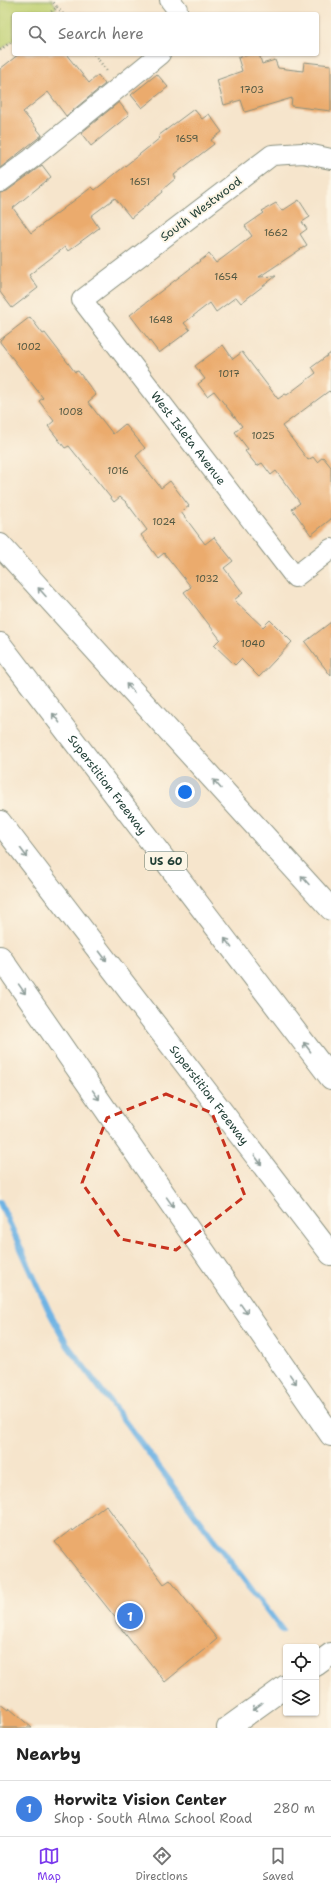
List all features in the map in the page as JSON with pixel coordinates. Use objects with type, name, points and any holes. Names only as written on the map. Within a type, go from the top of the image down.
[{"type":"main road","points":[[0,545],[331,909]]},
{"type":"main road","name":"Superstition Freeway","points":[[0,644],[331,1078]]},
{"type":"main road","name":"Superstition Freeway","points":[[0,822],[331,1254]]},
{"type":"main road","points":[[0,956],[331,1435]]},
{"type":"main road","points":[[319,1662],[331,1654]]},
{"type":"main road","points":[[228,1728],[283,1688]]},
{"type":"street","points":[[170,0],[177,12]]},
{"type":"street","points":[[0,182],[31,159],[158,56]]},
{"type":"street","name":"South Westwood","points":[[82,300],[272,155],[304,153],[331,159]]},
{"type":"street","name":"West Isleta Avenue","points":[[82,300],[295,577],[331,549]]},
{"type":"path","points":[[52,0],[61,12]]},
{"type":"path","points":[[51,12],[57,7]]},
{"type":"path","points":[[0,50],[12,41]]},
{"type":"highlighted area","points":[[166,1094],[212,1113],[245,1196],[176,1250],[121,1239],[82,1183],[107,1118]]},
{"type":"green space","points":[[0,0],[52,0],[57,7],[51,12],[12,12],[12,41],[0,50]]},
{"type":"building","points":[[16,56],[68,56],[89,83],[98,75],[105,84],[66,116],[48,92],[23,112],[42,135],[0,168],[0,69]]},
{"type":"building","points":[[244,56],[260,56],[262,64],[275,60],[278,68],[303,71],[304,62],[331,65],[331,111],[291,106],[292,98],[245,112],[241,100],[224,105],[217,80],[242,71],[238,58]]},
{"type":"building","points":[[157,74],[168,87],[142,108],[131,95]]},
{"type":"building","points":[[119,102],[129,115],[91,146],[81,133]]},
{"type":"building","points":[[194,109],[202,119],[209,114],[222,132],[211,140],[214,144],[174,175],[176,178],[162,190],[163,192],[131,218],[115,198],[91,216],[99,228],[68,251],[65,247],[29,275],[38,288],[12,308],[0,292],[0,193],[7,191],[42,165],[51,177],[13,208],[31,233],[92,187],[95,190],[160,138],[158,136]]},
{"type":"building","points":[[299,200],[310,217],[302,222],[307,229],[300,234],[307,245],[259,277],[276,276],[241,303],[236,297],[216,312],[210,303],[184,323],[190,330],[159,353],[130,315],[209,254],[216,263],[252,236],[245,226],[264,213],[262,211],[276,203],[282,211]]},
{"type":"building","points":[[30,317],[43,334],[45,333],[75,372],[78,371],[96,395],[88,402],[113,434],[125,424],[145,448],[136,456],[161,488],[170,481],[189,506],[181,512],[205,544],[214,537],[233,561],[224,568],[243,593],[234,600],[263,627],[270,620],[292,642],[259,677],[241,659],[235,665],[214,645],[220,639],[184,592],[191,587],[164,553],[158,558],[141,535],[147,530],[126,502],[120,497],[114,502],[69,446],[65,448],[48,426],[54,421],[39,401],[43,398],[0,342],[0,340]]},
{"type":"building","points":[[223,345],[233,359],[242,352],[278,399],[285,394],[287,395],[316,373],[312,367],[331,353],[331,393],[329,391],[282,426],[308,460],[313,457],[317,462],[323,457],[331,467],[331,519],[311,535],[292,509],[300,503],[276,471],[271,475],[262,463],[257,466],[245,451],[248,449],[235,432],[242,426],[214,391],[207,396],[198,384],[205,379],[195,366]]},
{"type":"building","points":[[331,622],[331,676],[305,642]]},
{"type":"building","points":[[106,1505],[164,1584],[170,1580],[217,1639],[165,1682],[143,1654],[141,1654],[116,1622],[118,1621],[55,1542],[72,1529],[73,1531]]},
{"type":"building","points":[[0,1704],[8,1710],[9,1708],[32,1728],[0,1728]]},
{"type":"waterway","points":[[0,1202],[49,1311],[68,1346],[282,1630]]},
{"type":"place","name":"Horwitz Vision Center","points":[[130,1616]]}]
